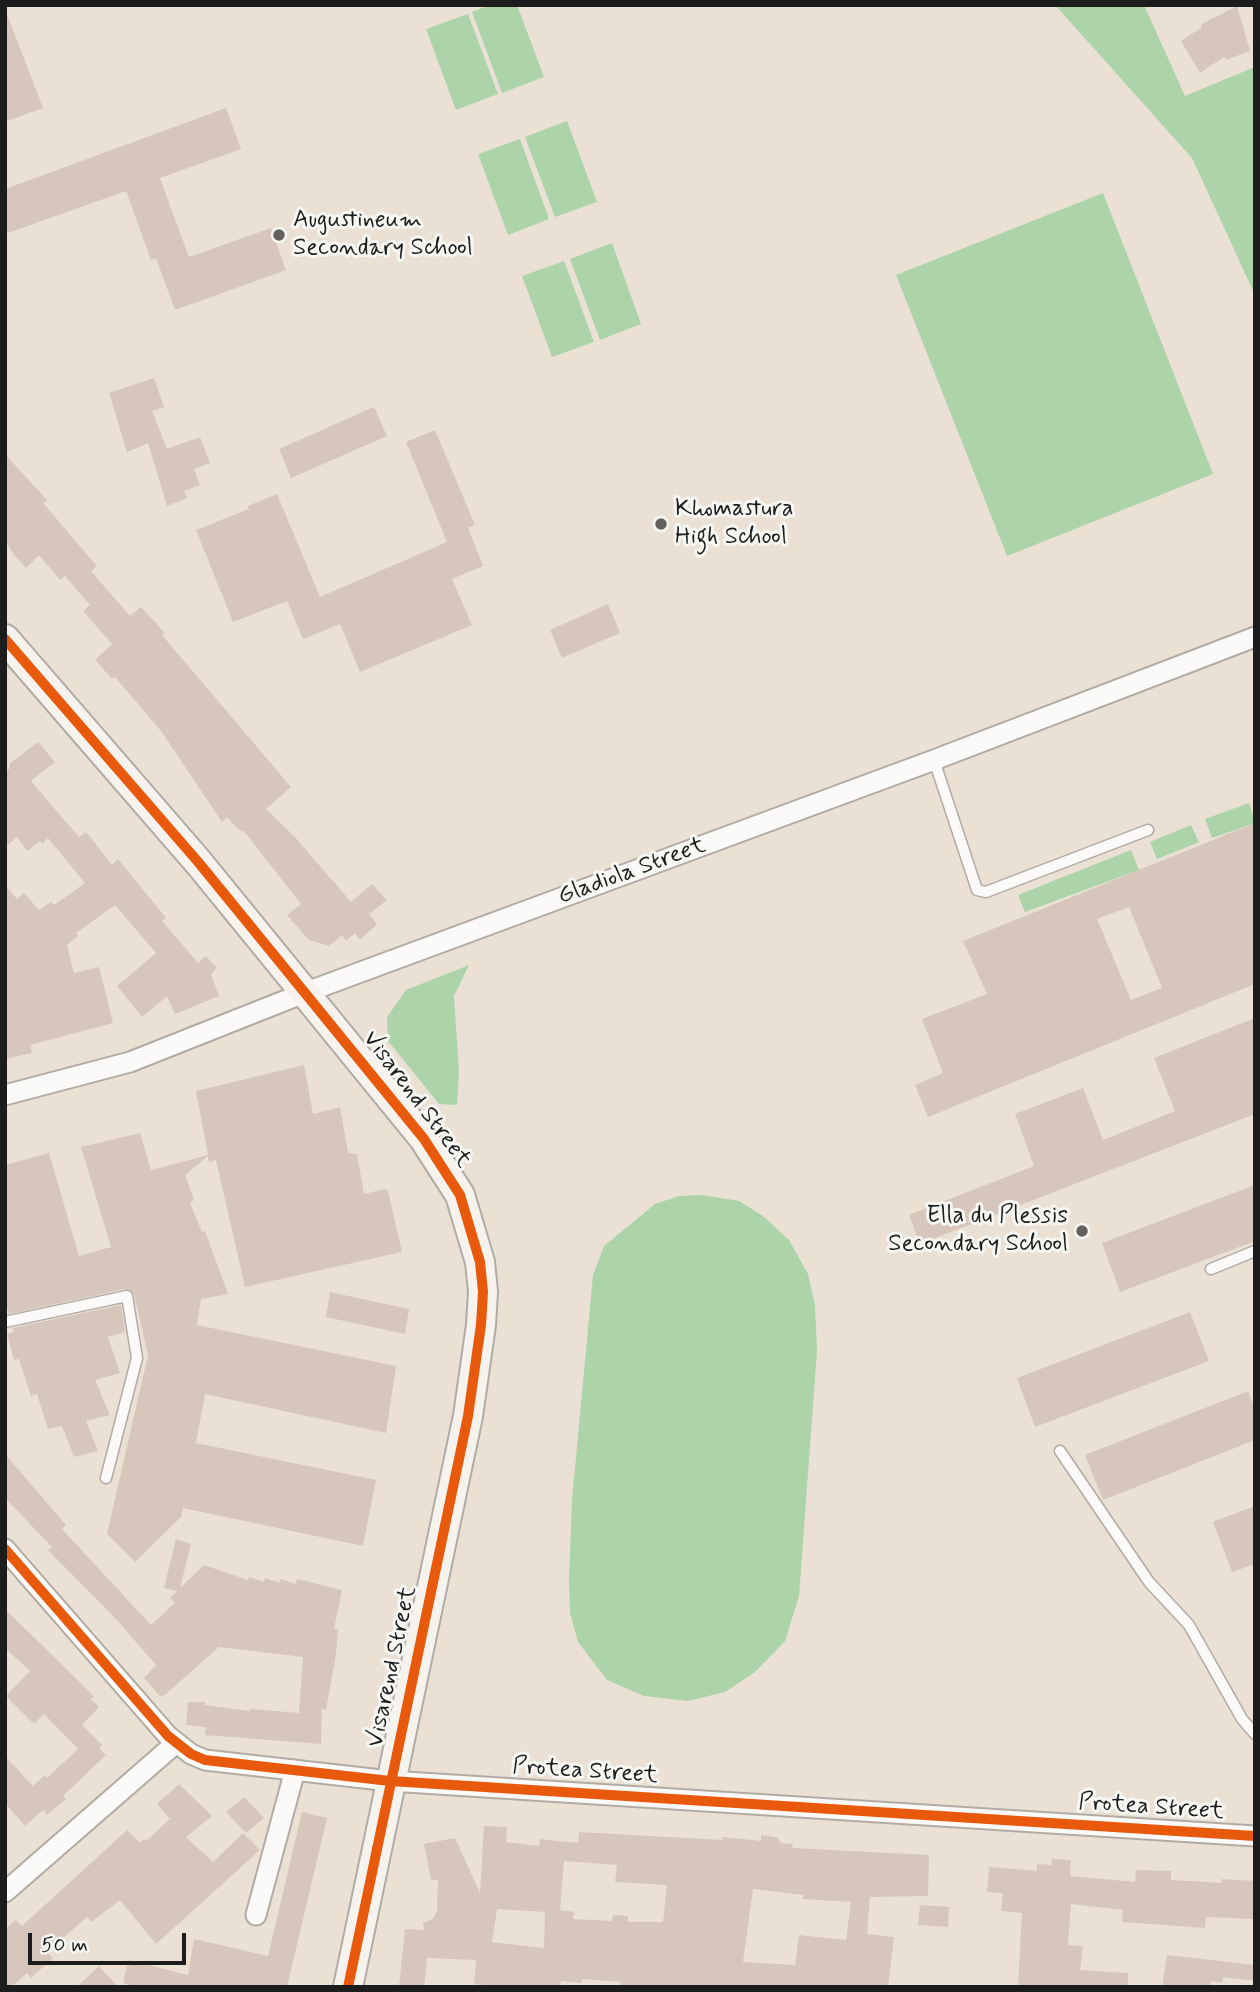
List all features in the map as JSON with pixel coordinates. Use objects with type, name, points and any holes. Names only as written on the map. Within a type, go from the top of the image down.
[{"type":"street","name":"Visarend Street","points":[[5,639],[199,863],[380,1082],[442,1164],[460,1195],[480,1262],[483,1292],[481,1325],[468,1416],[348,1987]]},
{"type":"street","name":"Gladiola Street","points":[[5,1095],[130,1062],[304,993],[1252,643]]},
{"type":"street","name":"Protea Street","points":[[5,1549],[176,1744],[205,1760],[390,1781],[1255,1836]]},
{"type":"street","points":[[9,1881],[176,1744]]},
{"type":"street","points":[[256,1915],[295,1770]]},
{"type":"lane","points":[[934,760],[977,890],[986,892],[1148,830]]},
{"type":"lane","points":[[1211,1269],[1255,1251]]},
{"type":"lane","points":[[5,1322],[127,1296],[137,1357],[106,1478]]},
{"type":"lane","points":[[1060,1451],[1149,1582],[1189,1625],[1242,1719],[1255,1734]]},
{"type":"green space","points":[[490,5],[517,5],[544,77],[502,93],[472,12]]},
{"type":"green space","points":[[1055,5],[1144,5],[1185,96],[1255,67],[1255,295],[1192,158]]},
{"type":"green space","points":[[468,14],[498,94],[456,110],[426,29]]},
{"type":"green space","points":[[567,121],[597,202],[555,217],[525,137]]},
{"type":"green space","points":[[520,139],[549,219],[508,235],[478,154]]},
{"type":"green space","points":[[1103,193],[1213,474],[1007,556],[896,275]]},
{"type":"green space","points":[[612,243],[641,324],[600,340],[570,259]]},
{"type":"green space","points":[[564,261],[594,342],[552,357],[522,276]]},
{"type":"green space","points":[[1249,803],[1255,823],[1212,838],[1205,819]]},
{"type":"green space","points":[[1191,825],[1199,842],[1157,859],[1150,842]]},
{"type":"green space","points":[[1131,850],[1139,870],[1025,912],[1018,895]]},
{"type":"green space","points":[[469,965],[454,996],[459,1072],[457,1105],[439,1104],[388,1041],[387,1017],[406,990]]},
{"type":"green space","points":[[703,1195],[739,1201],[763,1216],[789,1240],[808,1274],[815,1305],[817,1351],[799,1596],[785,1641],[755,1672],[725,1692],[688,1701],[644,1696],[607,1680],[578,1642],[570,1613],[569,1578],[572,1500],[593,1275],[604,1246],[655,1204],[679,1196]]},
{"type":"building","points":[[1237,6],[1250,51],[1226,60],[1224,57],[1200,73],[1181,41],[1202,27],[1201,24]]},
{"type":"building","points":[[5,9],[43,108],[5,122]]},
{"type":"building","points":[[226,108],[241,149],[160,178],[189,257],[271,228],[286,270],[175,310],[156,258],[151,260],[126,191],[5,234],[5,189]]},
{"type":"building","points":[[154,378],[164,407],[152,411],[167,449],[200,437],[210,463],[194,469],[200,485],[184,491],[187,498],[167,506],[148,443],[127,452],[109,393]]},
{"type":"building","points":[[374,407],[387,436],[291,478],[279,449]]},
{"type":"building","points":[[435,430],[475,525],[468,528],[483,566],[452,579],[472,625],[360,672],[340,624],[303,639],[287,601],[233,622],[196,530],[249,509],[248,506],[277,494],[320,597],[447,542],[406,442]]},
{"type":"building","points":[[5,454],[47,500],[43,503],[97,566],[91,571],[130,616],[141,607],[291,787],[266,809],[295,837],[351,902],[372,884],[387,900],[369,914],[377,924],[360,940],[355,933],[346,941],[342,935],[329,946],[309,940],[287,915],[301,904],[243,830],[241,832],[227,817],[222,822],[161,731],[115,677],[112,679],[95,660],[112,644],[83,611],[90,605],[65,576],[60,580],[39,555],[26,568],[14,555],[5,541]]},
{"type":"building","points":[[608,604],[620,633],[562,658],[550,630]]},
{"type":"building","points":[[38,742],[55,762],[31,781],[79,837],[86,832],[112,865],[118,859],[166,918],[162,921],[198,963],[206,956],[217,968],[211,974],[219,996],[175,1014],[167,996],[142,1017],[117,986],[156,953],[115,905],[76,933],[78,936],[67,945],[74,973],[99,967],[113,1023],[30,1045],[32,1053],[5,1059],[5,885],[17,899],[24,893],[39,910],[51,902],[54,905],[85,883],[48,838],[27,851],[17,837],[5,847],[5,772],[10,768],[9,764]]},
{"type":"building","points":[[1255,823],[1255,984],[928,1117],[915,1085],[943,1073],[922,1019],[987,994],[963,941]],"holes":[[[1129,907],[1162,988],[1131,1000],[1097,919]]]},
{"type":"building","points":[[1255,1018],[1255,1114],[920,1244],[909,1215],[1034,1166],[1015,1114],[1083,1088],[1103,1140],[1175,1111],[1154,1058]]},
{"type":"building","points":[[304,1065],[313,1114],[340,1107],[348,1153],[357,1154],[364,1194],[385,1189],[388,1191],[402,1252],[245,1287],[216,1160],[209,1162],[208,1156],[185,1175],[194,1200],[190,1203],[202,1232],[205,1231],[228,1294],[201,1299],[197,1325],[396,1366],[386,1433],[205,1394],[196,1443],[376,1480],[363,1546],[183,1508],[181,1517],[135,1562],[107,1534],[148,1355],[134,1294],[125,1289],[9,1314],[5,1302],[5,1165],[49,1153],[79,1256],[111,1247],[81,1147],[140,1133],[151,1170],[208,1155],[196,1091]]},
{"type":"building","points":[[1255,1185],[1255,1241],[1120,1292],[1102,1243]]},
{"type":"building","points":[[330,1292],[409,1309],[405,1334],[326,1317]]},
{"type":"building","points":[[121,1305],[125,1332],[108,1337],[120,1373],[95,1380],[110,1415],[86,1421],[98,1451],[74,1457],[62,1426],[48,1429],[37,1394],[31,1396],[19,1359],[14,1360],[7,1334],[14,1332],[13,1328]]},
{"type":"building","points":[[1190,1312],[1209,1361],[1035,1427],[1017,1378]]},
{"type":"building","points":[[1248,1391],[1255,1409],[1255,1440],[1103,1500],[1085,1455]]},
{"type":"building","points":[[5,1454],[66,1525],[62,1529],[151,1625],[175,1603],[170,1598],[177,1591],[164,1588],[176,1539],[191,1544],[180,1588],[204,1565],[248,1580],[249,1577],[264,1582],[265,1578],[280,1583],[280,1579],[296,1584],[297,1579],[342,1590],[334,1629],[338,1629],[336,1654],[326,1710],[322,1708],[321,1744],[205,1735],[206,1727],[186,1725],[188,1702],[205,1702],[205,1705],[250,1711],[299,1713],[303,1657],[219,1647],[165,1695],[160,1696],[144,1678],[156,1665],[116,1619],[48,1550],[52,1547],[5,1498]]},
{"type":"building","points":[[1255,1506],[1255,1564],[1232,1572],[1213,1522]]},
{"type":"building","points":[[5,1609],[94,1696],[91,1699],[99,1707],[82,1725],[102,1745],[99,1748],[106,1755],[63,1796],[66,1799],[47,1815],[43,1810],[25,1826],[5,1803],[5,1756],[33,1786],[45,1775],[47,1778],[78,1749],[44,1714],[34,1724],[6,1696],[30,1671],[5,1648]]},
{"type":"building","points":[[179,1784],[212,1816],[186,1837],[213,1862],[243,1833],[260,1850],[156,1944],[120,1900],[91,1922],[87,1917],[47,1952],[53,1958],[31,1978],[27,1973],[11,1987],[5,1987],[5,1929],[16,1920],[22,1926],[127,1830],[140,1843],[144,1839],[146,1841],[170,1819],[157,1804]]},
{"type":"building","points":[[244,1797],[264,1818],[246,1833],[226,1812]]},
{"type":"building","points":[[302,1812],[327,1818],[287,1987],[136,1987],[123,1983],[128,1960],[188,1975],[194,1939],[268,1956]]},
{"type":"building","points":[[484,1826],[507,1827],[506,1842],[539,1846],[540,1839],[578,1843],[579,1832],[761,1841],[761,1835],[778,1838],[780,1843],[793,1844],[792,1848],[929,1855],[928,1896],[870,1897],[867,1934],[894,1937],[888,1987],[620,1987],[621,1982],[582,1979],[582,1983],[561,1981],[560,1987],[501,1987],[474,1984],[476,1960],[427,1958],[424,1987],[399,1987],[405,1929],[424,1930],[423,1923],[433,1919],[437,1911],[438,1880],[431,1880],[424,1844],[455,1838],[480,1893]],"holes":[[[564,1861],[617,1865],[615,1882],[667,1885],[663,1922],[628,1922],[628,1916],[613,1915],[612,1921],[573,1919],[574,1912],[560,1910]],[[753,1889],[803,1895],[803,1899],[851,1902],[846,1940],[799,1935],[795,1965],[743,1962]],[[497,1909],[545,1912],[544,1948],[492,1942]]]},
{"type":"building","points":[[1052,1859],[1071,1860],[1070,1876],[1135,1882],[1136,1870],[1171,1871],[1171,1880],[1222,1883],[1222,1879],[1255,1881],[1253,1919],[1206,1917],[1205,1928],[1122,1922],[1123,1910],[1071,1904],[1068,1945],[1083,1946],[1080,1970],[1128,1973],[1128,1987],[1018,1987],[1022,1913],[1001,1911],[1003,1893],[987,1892],[989,1867],[1037,1871],[1037,1864],[1051,1865]]},
{"type":"building","points":[[920,1905],[949,1907],[948,1927],[918,1925]]},
{"type":"building","points":[[1167,1955],[1255,1965],[1255,1981],[1223,1977],[1222,1983],[1211,1981],[1210,1987],[1162,1987]]},
{"type":"building","points":[[99,1966],[118,1987],[77,1987]]},
{"type":"cycle path","points":[[5,639],[199,863],[424,1139],[460,1195],[480,1262],[483,1292],[481,1325],[468,1416],[348,1987]]},
{"type":"cycle path","points":[[5,1549],[168,1736],[191,1754],[205,1760],[390,1781],[1255,1836]]},
{"type":"place","name":"Augustineum Secondary School","points":[[279,235]]},
{"type":"place","name":"Khomastura High School","points":[[661,524]]},
{"type":"place","name":"Ella du Plessis Secondary School","points":[[1082,1231]]}]
